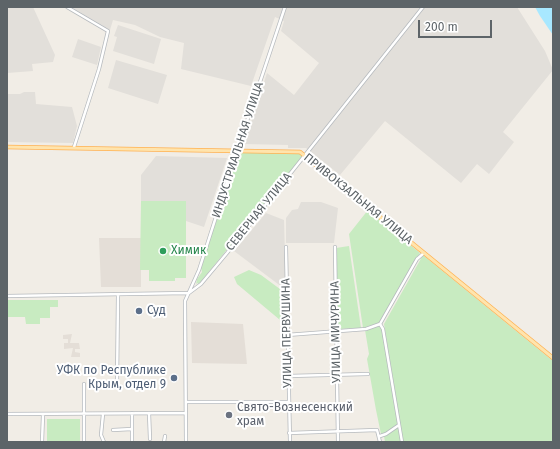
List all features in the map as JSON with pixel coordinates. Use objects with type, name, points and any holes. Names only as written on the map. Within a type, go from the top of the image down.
[{"type":"main road","name":"ПРИВОКЗАЛЬНАЯ УЛИЦА","points":[[7,147],[300,152],[553,358]]},
{"type":"street","points":[[67,7],[108,31],[99,69],[74,147]]},
{"type":"street","name":"ИНДУСТРИАЛЬНАЯ УЛИЦА","points":[[186,442],[185,301],[199,270],[285,7]]},
{"type":"street","name":"СЕВЕРНАЯ УЛИЦА","points":[[189,293],[201,284],[423,7]]},
{"type":"street","name":"УЛИЦА МИЧУРИНА","points":[[335,247],[338,442]]},
{"type":"street","name":"УЛИЦА ПЕРВУШИНА","points":[[286,248],[290,442]]},
{"type":"street","points":[[287,335],[336,330],[366,329],[380,324],[417,260],[424,252]]},
{"type":"street","points":[[7,296],[189,293]]},
{"type":"street","points":[[117,384],[118,295]]},
{"type":"street","points":[[380,324],[383,329],[402,442]]},
{"type":"street","points":[[288,376],[368,374]]},
{"type":"street","points":[[84,384],[84,442]]},
{"type":"street","points":[[186,402],[289,402]]},
{"type":"street","points":[[7,414],[42,415],[186,412]]},
{"type":"street","points":[[132,413],[132,442]]},
{"type":"street","points":[[149,413],[150,439]]},
{"type":"street","points":[[103,414],[101,435],[104,442]]},
{"type":"street","points":[[42,415],[42,442]]},
{"type":"street","points":[[380,436],[386,434],[399,424]]},
{"type":"street","points":[[113,430],[132,429]]},
{"type":"street","points":[[290,433],[377,430],[380,436],[380,442]]},
{"type":"street","points":[[164,442],[165,436]]},
{"type":"shaded area","points":[[7,7],[33,7],[55,55],[53,62],[32,64],[33,71],[7,73]]},
{"type":"shaded area","points":[[71,7],[517,7],[545,51],[553,70],[503,132],[514,142],[489,174],[477,164],[461,183],[385,121],[340,175],[306,148],[288,148],[288,145],[244,144],[267,73],[294,95],[319,63],[281,31],[284,21],[275,17],[251,86],[181,69],[184,43],[160,37],[135,25],[113,20],[110,30]]},
{"type":"shaded area","points":[[118,25],[161,39],[154,64],[113,51],[117,37],[114,36]]},
{"type":"shaded area","points":[[78,39],[101,47],[97,65],[72,57]]},
{"type":"shaded area","points":[[116,60],[167,75],[158,104],[108,88]]},
{"type":"shaded area","points":[[24,92],[35,92],[36,104],[72,107],[77,126],[73,143],[7,142],[7,94],[20,94]]},
{"type":"shaded area","points":[[156,156],[227,158],[204,227],[186,221],[186,201],[141,201],[141,175]]},
{"type":"shaded area","points":[[301,202],[321,202],[338,208],[334,243],[286,243],[286,218],[292,210],[298,209]]},
{"type":"shaded area","points":[[266,213],[284,220],[286,290],[234,251]]},
{"type":"shaded area","points":[[99,238],[141,238],[141,287],[101,287]]},
{"type":"shaded area","points":[[191,322],[243,324],[247,364],[192,363]]},
{"type":"shaded area","points":[[72,334],[70,343],[79,343],[80,349],[75,349],[75,352],[80,353],[80,357],[71,357],[73,348],[64,349],[64,343],[68,343],[68,339],[63,339],[63,335]]},
{"type":"green space","points":[[238,152],[299,153],[303,156],[199,284],[197,283],[196,285],[197,279],[202,272],[201,268]]},
{"type":"green space","name":"Химик","points":[[141,201],[186,201],[186,278],[175,278],[175,281],[149,281],[149,270],[140,270]]},
{"type":"green space","points":[[368,210],[420,253],[379,323],[363,328],[349,234]]},
{"type":"green space","points":[[349,246],[361,328],[338,329],[336,248]]},
{"type":"green space","points":[[423,255],[553,361],[553,442],[403,442],[384,324]]},
{"type":"green space","points":[[249,270],[261,275],[284,292],[286,325],[237,284],[234,277]]},
{"type":"green space","points":[[7,300],[58,300],[58,307],[50,307],[50,318],[40,318],[40,324],[26,324],[25,317],[7,317]]},
{"type":"green space","points":[[379,326],[382,328],[398,424],[384,435],[381,434],[376,410],[367,359],[369,354],[365,330]]},
{"type":"green space","points":[[47,419],[80,419],[80,442],[47,442]]},
{"type":"green space","points":[[399,426],[401,442],[385,442],[384,436]]},
{"type":"water","points":[[535,7],[553,7],[553,35],[540,16]]},
{"type":"place","name":"Химик","points":[[163,251]]},
{"type":"place","name":"Суд","points":[[139,311]]},
{"type":"place","name":"УФК по Республике Крым, отдел 9","points":[[174,378]]},
{"type":"place","name":"Свято-Вознесенский храм","points":[[229,415]]}]
